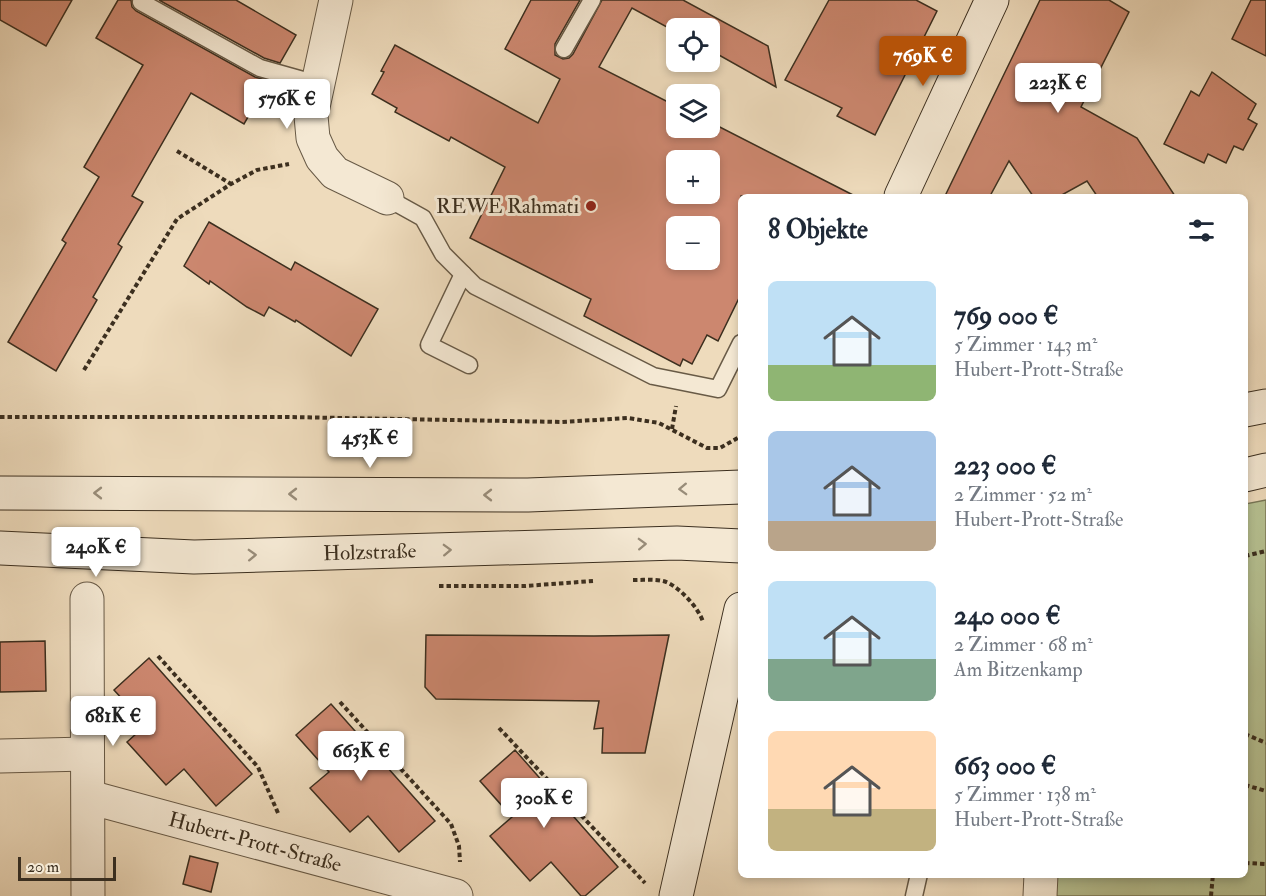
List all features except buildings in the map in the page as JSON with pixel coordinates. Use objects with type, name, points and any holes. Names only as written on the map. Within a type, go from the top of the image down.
[{"type":"street","points":[[336,0],[311,116],[314,138],[322,158],[335,173],[387,198]]},
{"type":"street","points":[[902,194],[992,0]]},
{"type":"street","points":[[1248,409],[1266,406]]},
{"type":"street","points":[[1248,474],[1266,470]]},
{"type":"street","points":[[0,493],[528,495],[738,487]]},
{"type":"street","name":"Holzstraße","points":[[0,548],[194,557],[666,543],[738,546]]},
{"type":"street","points":[[87,599],[88,896]]},
{"type":"street","points":[[677,890],[738,622]]},
{"type":"street","points":[[0,756],[87,754]]},
{"type":"street","name":"Hubert-Prott-Straße","points":[[89,797],[278,849],[458,881]]},
{"type":"street","points":[[1040,896],[1041,878]]},
{"type":"lane","points":[[564,49],[592,0]]},
{"type":"lane","points":[[141,2],[260,69],[317,84]]},
{"type":"lane","points":[[387,198],[423,218],[443,254],[475,286],[652,376],[718,388],[738,349]]},
{"type":"lane","points":[[463,274],[429,345],[469,365]]},
{"type":"lane","points":[[914,896],[918,878]]},
{"type":"path","points":[[177,151],[231,184]]},
{"type":"path","points":[[84,370],[177,219],[257,170],[322,158]]},
{"type":"path","points":[[0,417],[287,417],[562,422],[628,418],[659,423],[708,448],[720,448],[738,438]]},
{"type":"path","points":[[1248,555],[1266,551]]},
{"type":"path","points":[[665,581],[693,604],[702,617],[704,625]]},
{"type":"path","points":[[158,656],[258,767],[278,812],[281,837],[278,849]]},
{"type":"path","points":[[340,702],[451,824],[459,846],[458,881]]},
{"type":"path","points":[[499,728],[645,883],[677,890]]},
{"type":"path","points":[[1248,735],[1266,743]]},
{"type":"path","points":[[1248,786],[1266,791]]},
{"type":"path","points":[[1248,863],[1266,864]]},
{"type":"path","points":[[1211,896],[1213,878]]},
{"type":"green space","points":[[1266,500],[1266,896],[1053,896],[1055,878],[1248,878],[1248,503]]},
{"type":"place","name":"REWE Rahmati","points":[[591,206]]}]
